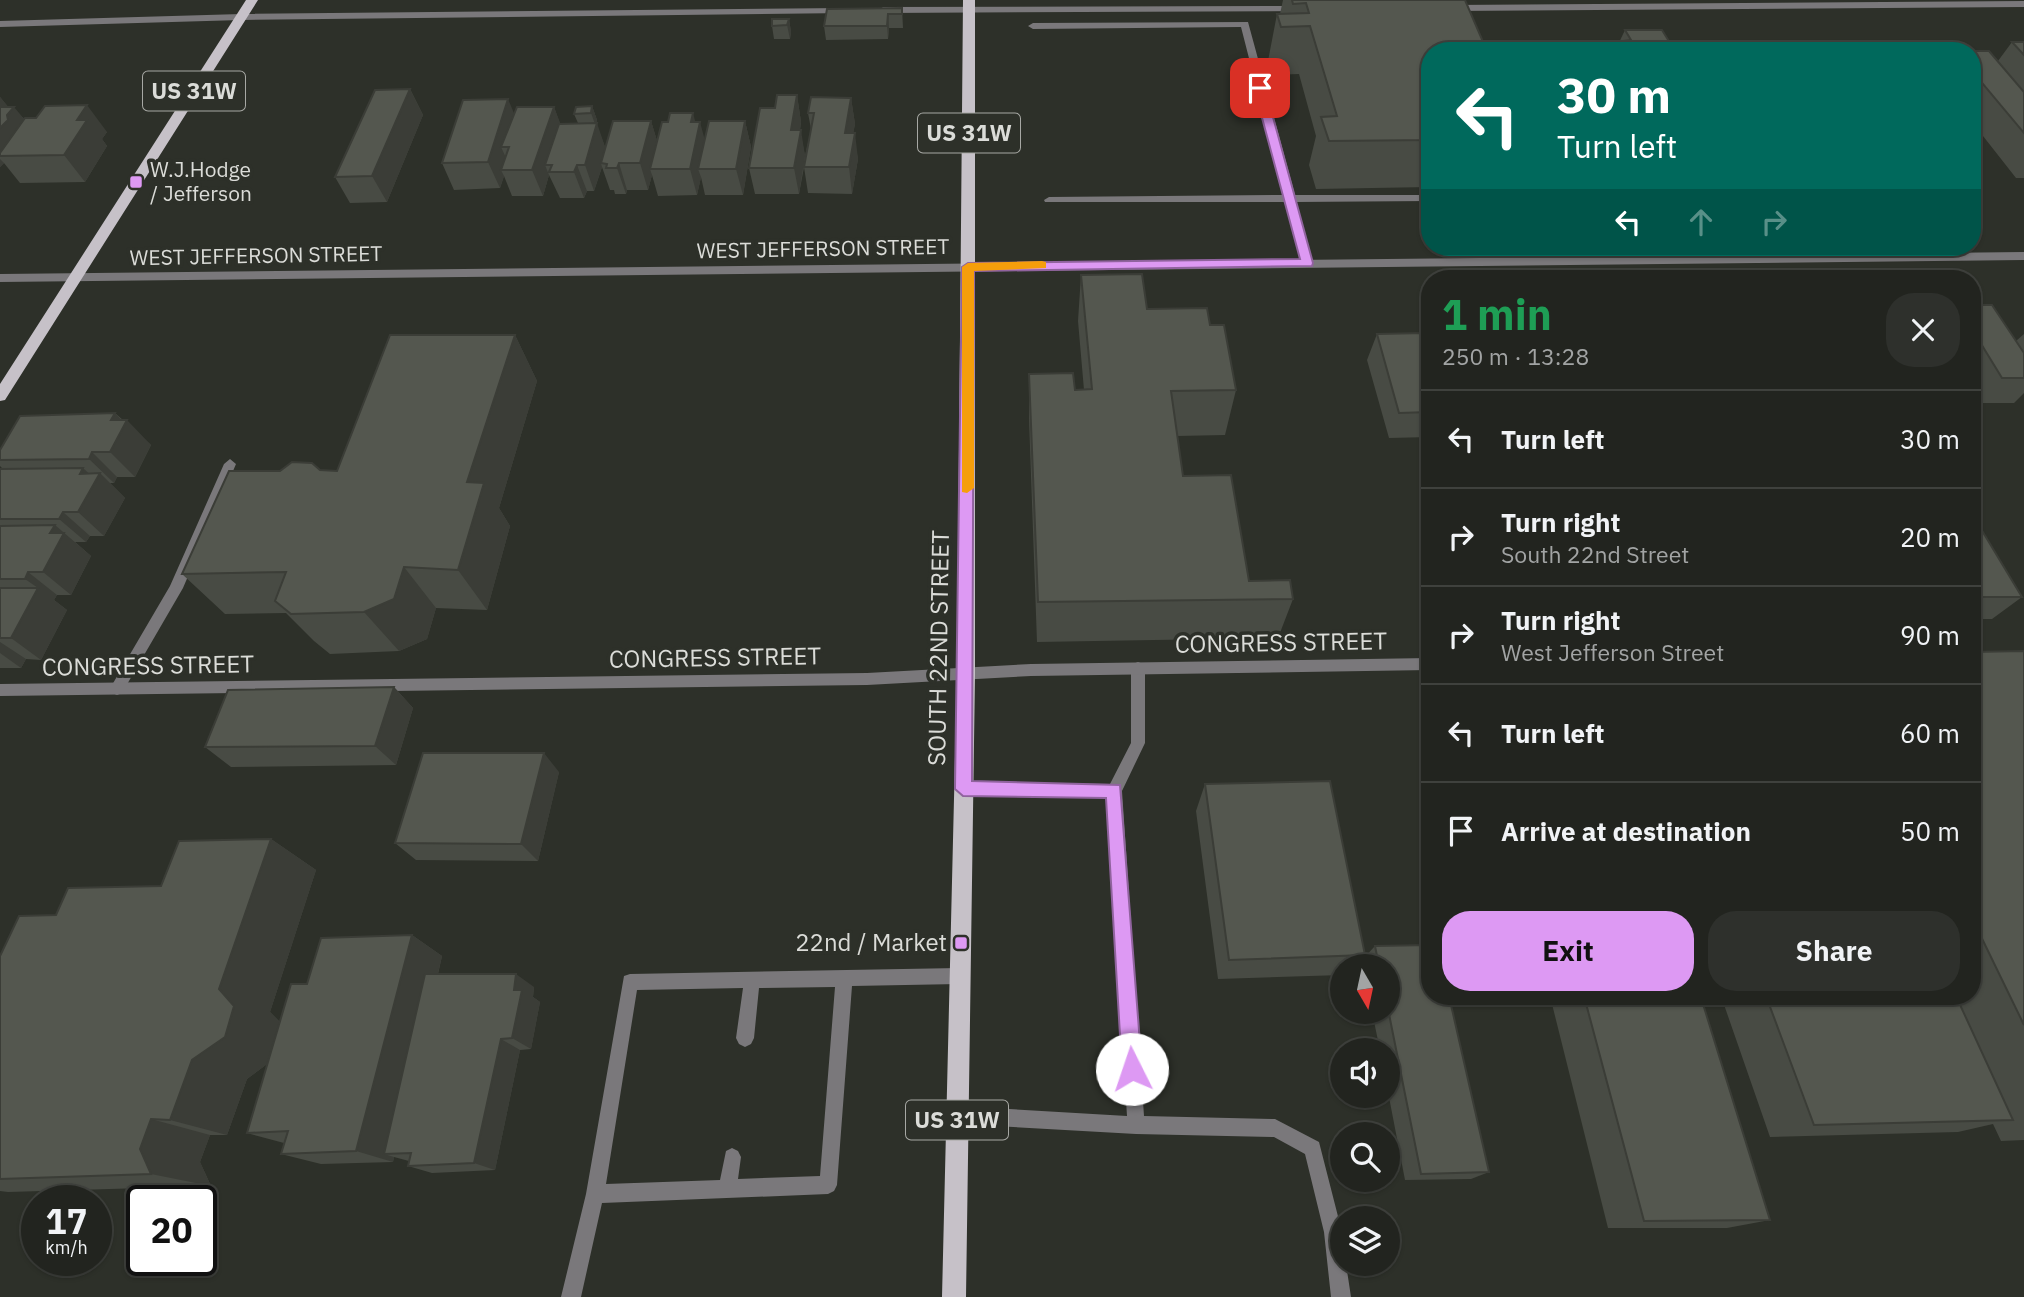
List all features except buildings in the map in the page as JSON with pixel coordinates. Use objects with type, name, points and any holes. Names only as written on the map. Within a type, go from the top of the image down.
[{"type":"main road","name":"US 31W","points":[[0,396],[252,0]]},
{"type":"main road","name":"SOUTH 22ND STREET","points":[[954,1297],[966,674],[969,5]]},
{"type":"street","points":[[1441,8],[2024,4]]},
{"type":"street","points":[[874,10],[969,5],[1316,9]]},
{"type":"street","points":[[0,24],[241,17],[861,10]]},
{"type":"street","points":[[1033,26],[1245,24],[1307,263]]},
{"type":"street","points":[[1049,200],[1421,198]]},
{"type":"street","name":"WEST JEFFERSON STREET","points":[[0,278],[2024,256]]},
{"type":"street","points":[[117,689],[176,588],[230,464]]},
{"type":"street","name":"CONGRESS STREET","points":[[0,690],[867,679],[1138,668],[1421,664]]},
{"type":"street","points":[[1136,1125],[1114,790],[1138,743],[1138,668]]},
{"type":"street","points":[[963,789],[1114,790]]},
{"type":"street","points":[[571,1297],[595,1194],[630,982],[959,976]]},
{"type":"street","points":[[745,1038],[752,979]]},
{"type":"street","points":[[595,1194],[828,1185],[844,979]]},
{"type":"street","points":[[958,1115],[1136,1125],[1275,1128],[1313,1148],[1333,1232],[1341,1297]]},
{"type":"street","points":[[728,1188],[732,1157]]},
{"type":"slow traffic","points":[[967,488],[968,267],[1042,265]]},
{"type":"place","name":"W.J.Hodge / Jefferson","points":[[136,182]]},
{"type":"place","name":"22nd / Market","points":[[961,943]]},
{"type":"route","points":[[1132,1069],[1114,790],[963,789],[968,267],[1307,263],[1260,88]]}]
